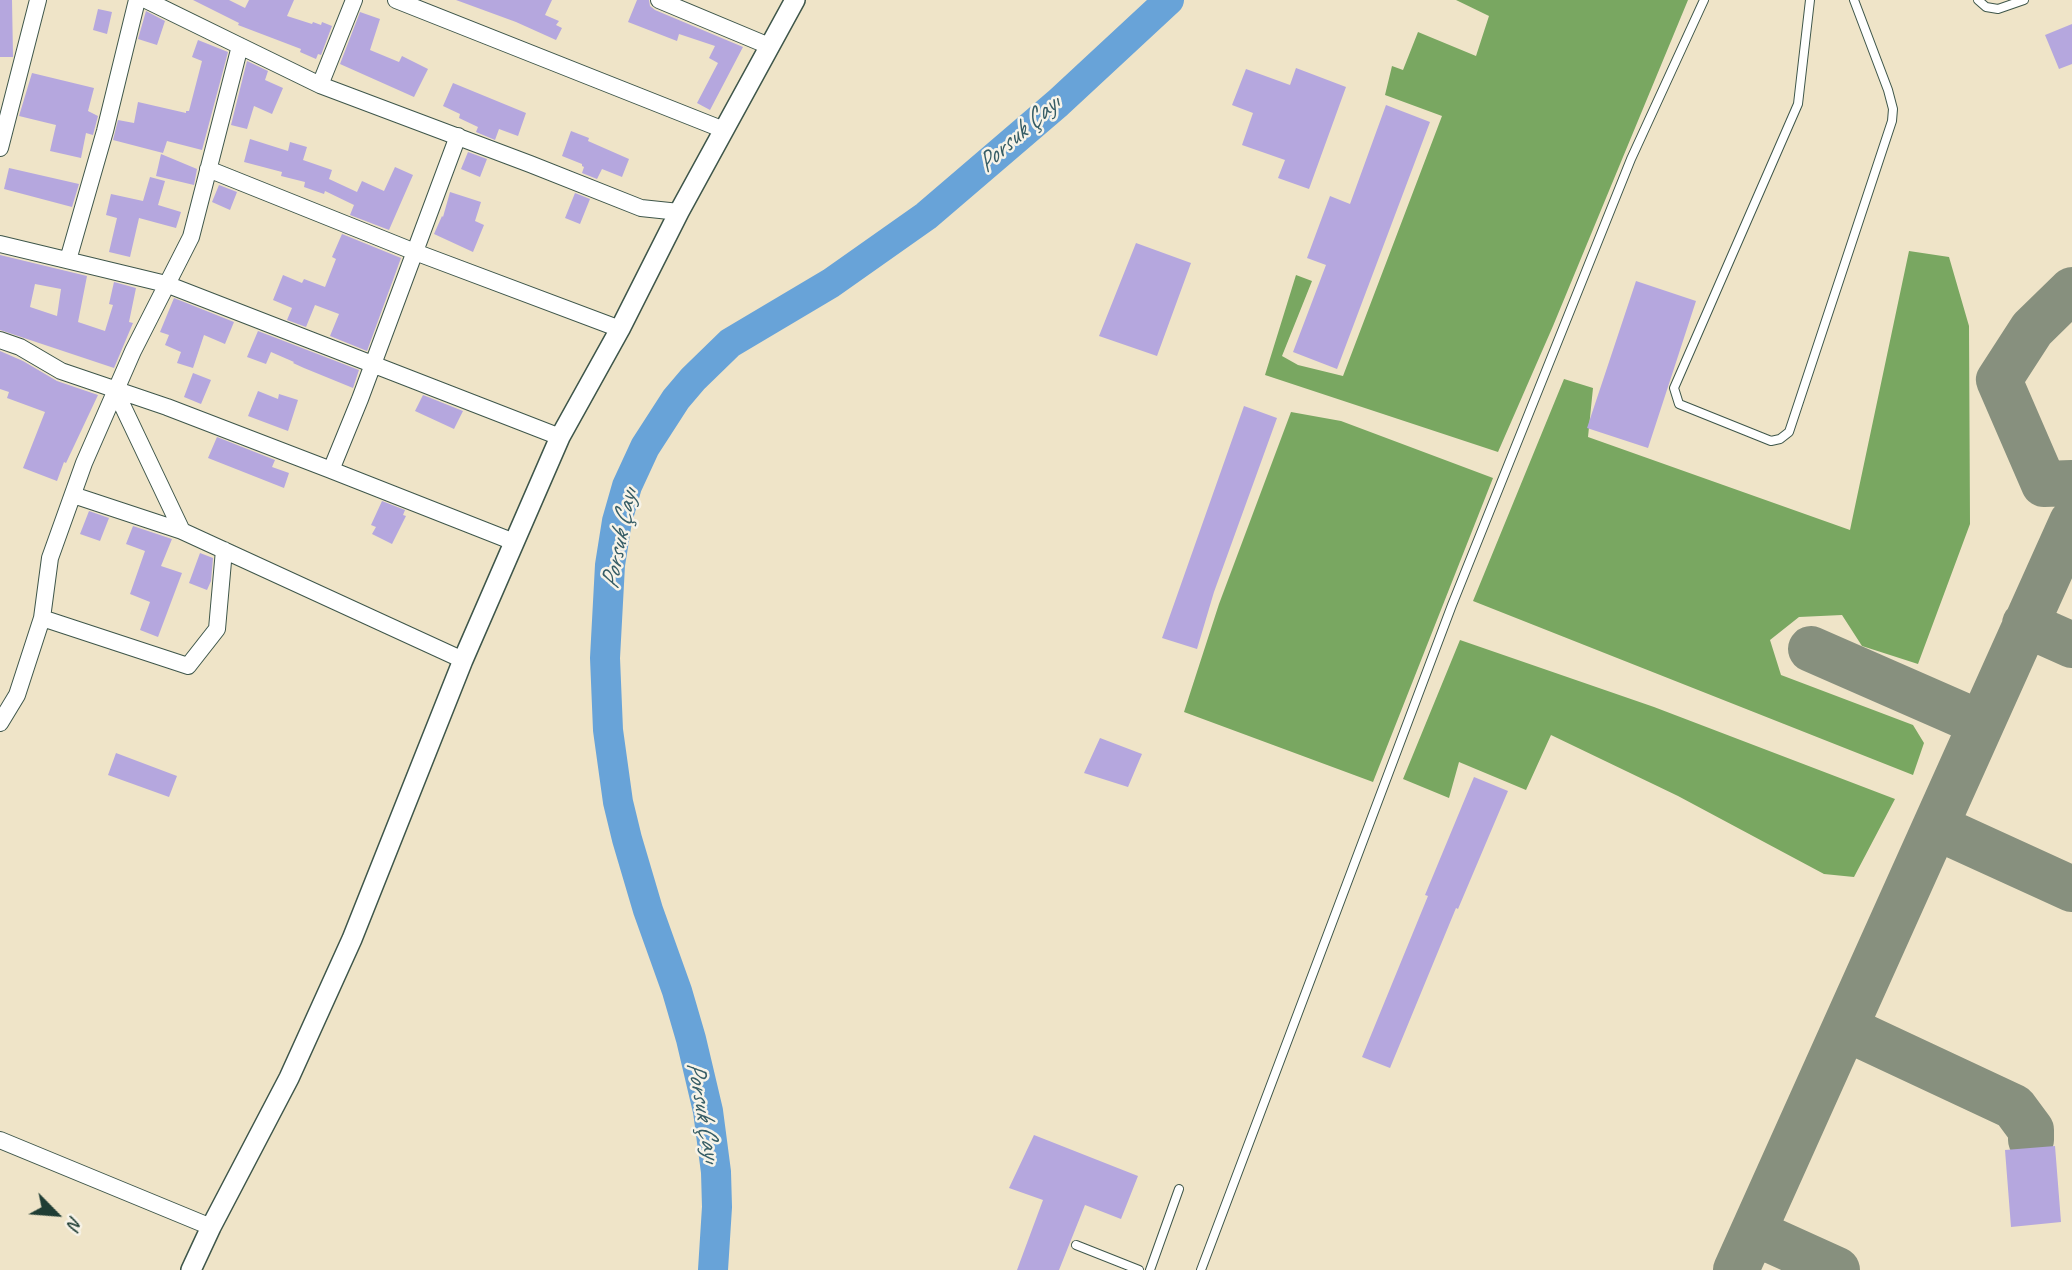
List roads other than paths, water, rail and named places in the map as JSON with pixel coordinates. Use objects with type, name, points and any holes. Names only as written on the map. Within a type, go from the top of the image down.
[{"type":"street","points":[[0,148],[38,0]]},
{"type":"street","points":[[68,260],[105,131],[137,0]]},
{"type":"street","points":[[146,0],[320,85],[640,208],[679,212]]},
{"type":"street","points":[[320,85],[354,0]]},
{"type":"street","points":[[396,0],[724,130]]},
{"type":"street","points":[[659,0],[769,46]]},
{"type":"street","points":[[191,1270],[289,1078],[346,952],[463,660],[560,437],[795,0]]},
{"type":"street","points":[[0,723],[17,695],[42,618],[50,558],[84,463],[115,390],[191,237],[240,46]]},
{"type":"street","points":[[331,470],[458,136]]},
{"type":"street","points":[[208,169],[415,252],[620,329]]},
{"type":"street","points":[[0,244],[166,284],[560,437]]},
{"type":"street","points":[[0,340],[20,347],[61,371],[167,407],[514,542]]},
{"type":"street","points":[[115,390],[182,531]]},
{"type":"street","points":[[73,495],[182,531],[463,660]]},
{"type":"street","points":[[42,618],[188,666],[217,629],[223,550]]},
{"type":"street","points":[[0,1140],[211,1227]]},
{"type":"lane","points":[[1201,1270],[1452,605],[1631,159],[1704,0]]},
{"type":"lane","points":[[1810,0],[1798,104],[1674,388],[1679,404],[1771,440],[1780,439],[1789,432],[1892,121],[1893,109],[1888,90],[1854,0]]},
{"type":"lane","points":[[1978,0],[1986,7],[1998,9],[2024,0]]},
{"type":"lane","points":[[1150,1270],[1179,1189]]},
{"type":"lane","points":[[1076,1245],[1139,1270]]},
{"type":"waterway","name":"Porsuk Çayı","points":[[713,1270],[716,1172],[708,1111],[677,991],[648,910],[627,839],[618,802],[608,730],[605,658],[610,565],[617,521],[627,486],[645,447],[676,399],[730,343],[831,283],[926,216],[1058,103],[1169,0]]}]
